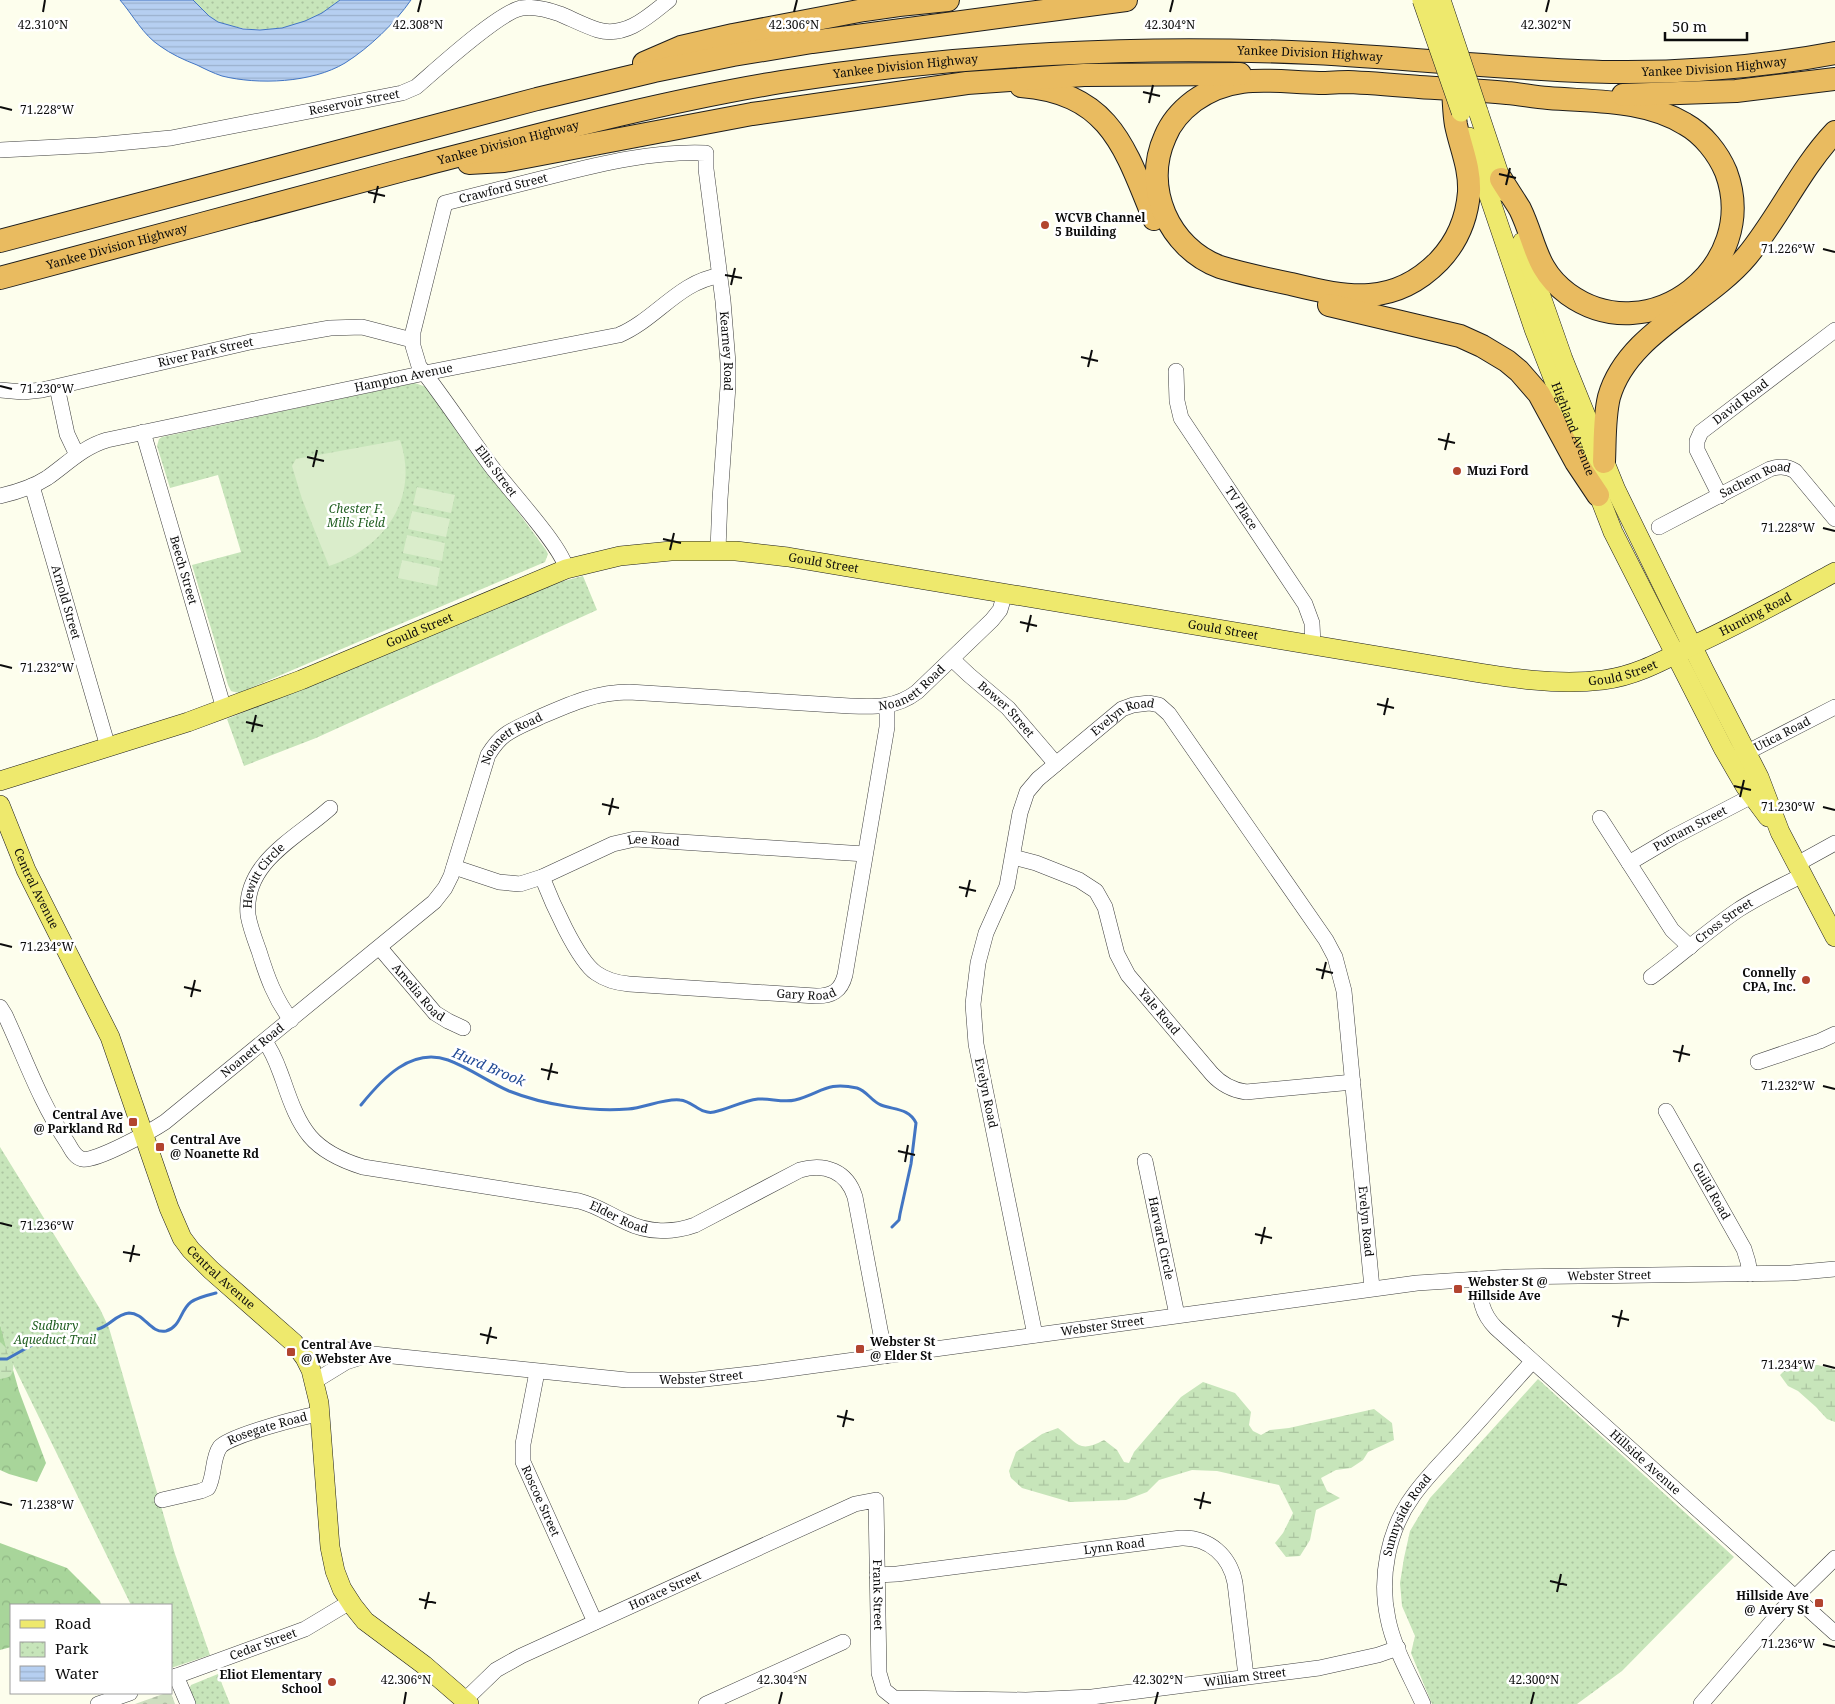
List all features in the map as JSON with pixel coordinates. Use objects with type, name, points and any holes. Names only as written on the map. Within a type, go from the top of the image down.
[{"type":"highway","points":[[588,86],[681,47],[783,25],[908,2],[948,0]]},
{"type":"highway","points":[[0,241],[588,86],[694,62],[772,48],[1126,0]]},
{"type":"highway","name":"Yankee Division Highway","points":[[0,278],[576,125],[700,97],[833,74],[975,59],[1094,52],[1228,50],[1314,53],[1553,70],[1633,72],[1713,69],[1835,53]]},
{"type":"highway","points":[[412,168],[504,161],[752,114],[967,82],[1142,73],[1287,75],[1321,77],[1348,82]]},
{"type":"highway","points":[[1507,93],[1694,94],[1765,88],[1835,79]]},
{"type":"highway","points":[[1462,107],[1456,125],[1466,158],[1469,180],[1468,202],[1464,220],[1456,238],[1445,254],[1431,268],[1411,283],[1392,291],[1372,295],[1352,296],[1335,294],[1220,267],[1203,259],[1177,236],[1168,221],[1160,199],[1157,184],[1157,168],[1163,141],[1181,112],[1212,90],[1237,82],[1261,80],[1321,83],[1348,82],[1610,102],[1634,106],[1665,115],[1689,126],[1714,150],[1726,173],[1732,201],[1732,220],[1729,236],[1715,266],[1700,283],[1682,297],[1660,308],[1643,312],[1628,314],[1604,311],[1572,296],[1549,276],[1536,254],[1520,210],[1501,179]]},
{"type":"highway","points":[[930,89],[1015,86],[1031,88],[1067,97],[1091,110],[1108,126],[1123,146],[1163,238],[1184,260],[1204,274],[1229,282],[1452,334],[1468,339],[1488,349],[1519,371],[1538,394],[1576,462],[1598,495]]},
{"type":"highway","points":[[1604,462],[1608,403],[1615,382],[1627,362],[1648,338],[1721,282],[1740,264],[1763,234],[1809,165],[1835,132]]},
{"type":"main road","name":"Highland Avenue","points":[[1422,0],[1462,107],[1534,329],[1598,495],[1626,560],[1675,655],[1739,757],[1759,777],[1780,832],[1835,937]]},
{"type":"main road","name":"Highland Avenue","points":[[1440,0],[1462,107],[1501,179],[1556,340],[1604,462],[1642,545],[1693,646],[1739,757],[1752,796],[1780,832]]},
{"type":"main road","name":"Gould Street","points":[[0,781],[224,709],[313,676],[566,568],[638,554],[671,550],[718,550],[803,559],[1510,678],[1558,682],[1617,678],[1637,672],[1675,655]]},
{"type":"main road","name":"Hunting Road","points":[[1675,655],[1835,572]]},
{"type":"main road","name":"Central Avenue","points":[[0,805],[26,870],[108,1032],[178,1230],[186,1244],[211,1270],[294,1344],[302,1354],[315,1381],[320,1414],[330,1547],[338,1580],[350,1602],[362,1617],[424,1665],[467,1702]]},
{"type":"street","name":"Reservoir Street","points":[[0,150],[92,146],[171,138],[402,93],[416,86],[497,21],[517,9],[547,10],[598,30],[610,31],[626,28],[639,22],[669,0]]},
{"type":"street","name":"Crawford Street","points":[[412,340],[445,203],[619,160],[680,153],[706,153]]},
{"type":"street","name":"Kearney Road","points":[[706,153],[706,169],[727,338],[728,374],[718,550]]},
{"type":"street","name":"Hampton Avenue","points":[[0,496],[32,486],[99,442],[425,373],[619,335],[631,329],[694,284],[706,278],[720,276]]},
{"type":"street","name":"River Park Street","points":[[0,390],[29,392],[57,387],[250,342],[330,328],[362,327],[412,340]]},
{"type":"street","name":"David Road","points":[[1720,496],[1697,450],[1697,441],[1701,432],[1835,330]]},
{"type":"street","points":[[412,340],[414,355],[425,373]]},
{"type":"street","name":"TV Place","points":[[1176,371],[1177,400],[1181,418],[1305,604],[1312,623],[1313,645]]},
{"type":"street","name":"Ellis Street","points":[[425,373],[492,467],[554,545],[566,568]]},
{"type":"street","points":[[57,387],[67,434],[77,456]]},
{"type":"street","name":"Beech Street","points":[[142,432],[224,709]]},
{"type":"street","name":"Sachem Road","points":[[1659,528],[1770,469],[1778,467],[1787,467],[1798,474],[1835,519]]},
{"type":"street","name":"Arnold Street","points":[[32,486],[108,747]]},
{"type":"street","name":"Noanett Road","points":[[0,1007],[49,1114],[78,1158],[84,1160],[91,1159],[165,1122],[434,902],[445,888],[454,867],[485,763],[496,743],[506,734],[582,699],[599,694],[629,692],[850,706],[887,706],[912,696],[952,659],[997,615],[1005,593]]},
{"type":"street","name":"Bower Street","points":[[952,659],[1003,704],[1056,764]]},
{"type":"street","name":"Evelyn Road","points":[[1035,1335],[978,1054],[973,1013],[974,984],[986,933],[1007,886],[1020,813],[1025,797],[1034,783],[1118,712],[1127,707],[1149,703],[1159,706],[1166,711],[1330,948],[1340,974],[1344,991],[1372,1288]]},
{"type":"street","name":"Gary Road","points":[[542,877],[582,959],[596,973],[607,979],[629,984],[828,995],[837,992],[844,980],[887,728],[887,706]]},
{"type":"street","name":"Utica Road","points":[[1739,757],[1835,707]]},
{"type":"street","name":"Putnam Street","points":[[1629,863],[1666,840],[1752,796]]},
{"type":"street","name":"Hewitt Circle","points":[[291,1020],[279,1004],[270,984],[249,920],[248,899],[254,878],[262,865],[330,808]]},
{"type":"street","points":[[1600,818],[1672,930],[1690,947]]},
{"type":"street","name":"Lee Road","points":[[454,867],[506,884],[520,884],[542,877],[613,844],[634,839],[865,854]]},
{"type":"street","name":"Cross Street","points":[[1651,977],[1690,947],[1696,940],[1835,843]]},
{"type":"street","name":"Yale Road","points":[[1013,857],[1036,862],[1079,880],[1096,891],[1105,907],[1117,954],[1128,975],[1212,1074],[1223,1084],[1234,1090],[1246,1092],[1353,1082]]},
{"type":"street","name":"Amelia Road","points":[[380,948],[435,1013],[463,1028]]},
{"type":"street","points":[[1758,1062],[1835,1034]]},
{"type":"street","name":"Elder Road","points":[[265,1042],[273,1054],[296,1116],[304,1129],[327,1152],[363,1167],[579,1201],[594,1206],[635,1226],[660,1231],[679,1230],[696,1225],[800,1170],[819,1167],[832,1170],[847,1181],[855,1197],[885,1356]]},
{"type":"street","name":"Guild Road","points":[[1666,1111],[1744,1249],[1750,1274]]},
{"type":"street","name":"Harvard Circle","points":[[1145,1161],[1177,1315]]},
{"type":"street","name":"Webster Street","points":[[302,1354],[338,1348],[373,1354],[537,1372],[627,1380],[696,1380],[1433,1281],[1803,1273],[1835,1269]]},
{"type":"street","name":"Hillside Avenue","points":[[1480,1279],[1480,1301],[1486,1318],[1497,1330],[1835,1634]]},
{"type":"street","name":"Webster Street","points":[[315,1381],[346,1362],[373,1354]]},
{"type":"street","name":"Sunnyside Road","points":[[1423,1704],[1388,1621],[1385,1589],[1388,1553],[1400,1517],[1419,1488],[1532,1362]]},
{"type":"street","name":"Roscoe Street","points":[[537,1372],[523,1444],[523,1462],[595,1622]]},
{"type":"street","name":"Rosegate Road","points":[[162,1500],[208,1488],[217,1453],[225,1442],[296,1418],[320,1414]]},
{"type":"street","name":"Horace Street","points":[[467,1702],[490,1675],[504,1665],[855,1504],[876,1500]]},
{"type":"street","name":"Frank Street","points":[[876,1500],[879,1674],[884,1690]]},
{"type":"street","name":"Lynn Road","points":[[877,1574],[907,1572],[1181,1538],[1198,1540],[1217,1550],[1232,1570],[1246,1676]]},
{"type":"street","points":[[1702,1704],[1777,1616],[1835,1558]]},
{"type":"street","name":"Cedar Street","points":[[174,1677],[304,1629],[350,1602]]},
{"type":"street","points":[[706,1704],[843,1642]]},
{"type":"street","name":"William Street","points":[[884,1690],[894,1698],[903,1700],[1048,1700],[1098,1696],[1330,1666],[1378,1655],[1398,1648]]},
{"type":"street","points":[[174,1677],[188,1704]]},
{"type":"street","points":[[98,1704],[127,1694]]},
{"type":"green space","points":[[193,0],[340,0],[316,17],[303,22],[288,27],[259,30],[245,29],[217,22],[207,15]]},
{"type":"green space","name":"Chester F. Mills Field","points":[[415,383],[426,387],[546,550],[548,554],[545,562],[239,693],[231,691],[192,565],[241,552],[218,475],[170,488],[157,446],[159,439]]},
{"type":"green space","points":[[400,440],[405,461],[405,482],[401,501],[393,518],[381,534],[366,547],[349,558],[329,566],[302,499],[292,466],[296,459]]},
{"type":"green space","points":[[417,487],[455,495],[451,513],[413,505]]},
{"type":"green space","points":[[412,511],[450,519],[446,537],[408,529]]},
{"type":"green space","points":[[407,535],[445,543],[442,561],[403,553]]},
{"type":"green space","points":[[402,560],[440,568],[437,586],[398,578]]},
{"type":"green space","points":[[583,576],[597,610],[316,738],[244,766],[227,719],[552,584]]},
{"type":"green space","name":"Sudbury Aqueduct Trail","points":[[0,1147],[100,1309],[109,1328],[175,1554],[210,1655],[172,1668],[172,1604],[131,1604],[7,1352],[0,1324]]},
{"type":"green space","points":[[0,1324],[19,1391],[46,1463],[37,1482],[0,1470]]},
{"type":"green space","points":[[0,1342],[9,1352],[13,1361],[13,1371],[10,1376],[0,1379]]},
{"type":"green space","points":[[1818,1365],[1835,1370],[1835,1422],[1827,1419],[1798,1391],[1788,1386],[1780,1375],[1785,1370]]},
{"type":"green space","points":[[1538,1379],[1734,1557],[1622,1671],[1577,1704],[1432,1704],[1411,1653],[1415,1636],[1402,1606],[1400,1583],[1410,1531],[1430,1498]]},
{"type":"green space","points":[[1203,1382],[1235,1393],[1251,1412],[1249,1425],[1253,1431],[1261,1435],[1270,1430],[1289,1428],[1374,1409],[1392,1423],[1394,1440],[1368,1452],[1363,1460],[1351,1468],[1336,1470],[1321,1478],[1327,1491],[1340,1498],[1316,1510],[1310,1540],[1300,1556],[1286,1557],[1275,1543],[1283,1533],[1293,1513],[1279,1485],[1217,1471],[1192,1470],[1159,1480],[1147,1492],[1126,1500],[1070,1502],[1022,1488],[1011,1478],[1009,1471],[1016,1452],[1042,1434],[1058,1428],[1079,1445],[1089,1446],[1104,1440],[1117,1450],[1124,1462],[1129,1463],[1134,1452],[1181,1397]]},
{"type":"green space","points":[[0,1543],[67,1568],[100,1601],[101,1604],[10,1604],[10,1647],[0,1650]]},
{"type":"green space","points":[[218,1674],[230,1704],[193,1704],[188,1691],[191,1685]]},
{"type":"green space","points":[[163,1694],[171,1694],[175,1704],[135,1704]]},
{"type":"water","points":[[120,0],[193,0],[218,22],[243,29],[260,30],[282,28],[305,21],[322,13],[340,0],[411,0],[381,34],[363,50],[332,70],[301,78],[252,81],[222,76],[173,54],[148,36]]},
{"type":"waterway","name":"Hurd Brook","points":[[361,1105],[378,1085],[398,1068],[422,1058],[434,1057],[456,1063],[509,1091],[523,1096],[552,1104],[583,1108],[628,1109],[680,1100],[705,1112],[714,1112],[746,1101],[758,1099],[795,1100],[831,1087],[847,1086],[857,1088],[864,1091],[881,1105],[905,1112],[916,1123],[911,1164],[899,1220],[892,1227]]},
{"type":"waterway","name":"Hurd Brook","points":[[98,1329],[129,1313],[139,1316],[151,1327],[160,1331],[166,1331],[175,1326],[187,1305],[200,1297],[216,1293]]},
{"type":"waterway","name":"Hurd Brook","points":[[0,1359],[7,1359],[41,1340]]},
{"type":"place","name":"WCVB Channel 5 Building","points":[[1045,225]]},
{"type":"place","name":"Muzi Ford","points":[[1457,471]]},
{"type":"place","name":"Connelly CPA, Inc.","points":[[1806,980]]},
{"type":"place","name":"Central Ave @ Parkland Rd","points":[[133,1122]]},
{"type":"place","name":"Central Ave @ Noanette Rd","points":[[160,1147]]},
{"type":"place","name":"Webster St @ Hillside Ave","points":[[1458,1289]]},
{"type":"place","name":"Webster St @ Elder St","points":[[860,1349]]},
{"type":"place","name":"Central Ave @ Webster Ave","points":[[291,1352]]},
{"type":"place","name":"Hillside Ave @ Avery St","points":[[1819,1603]]},
{"type":"place","name":"Eliot Elementary School","points":[[332,1682]]}]
